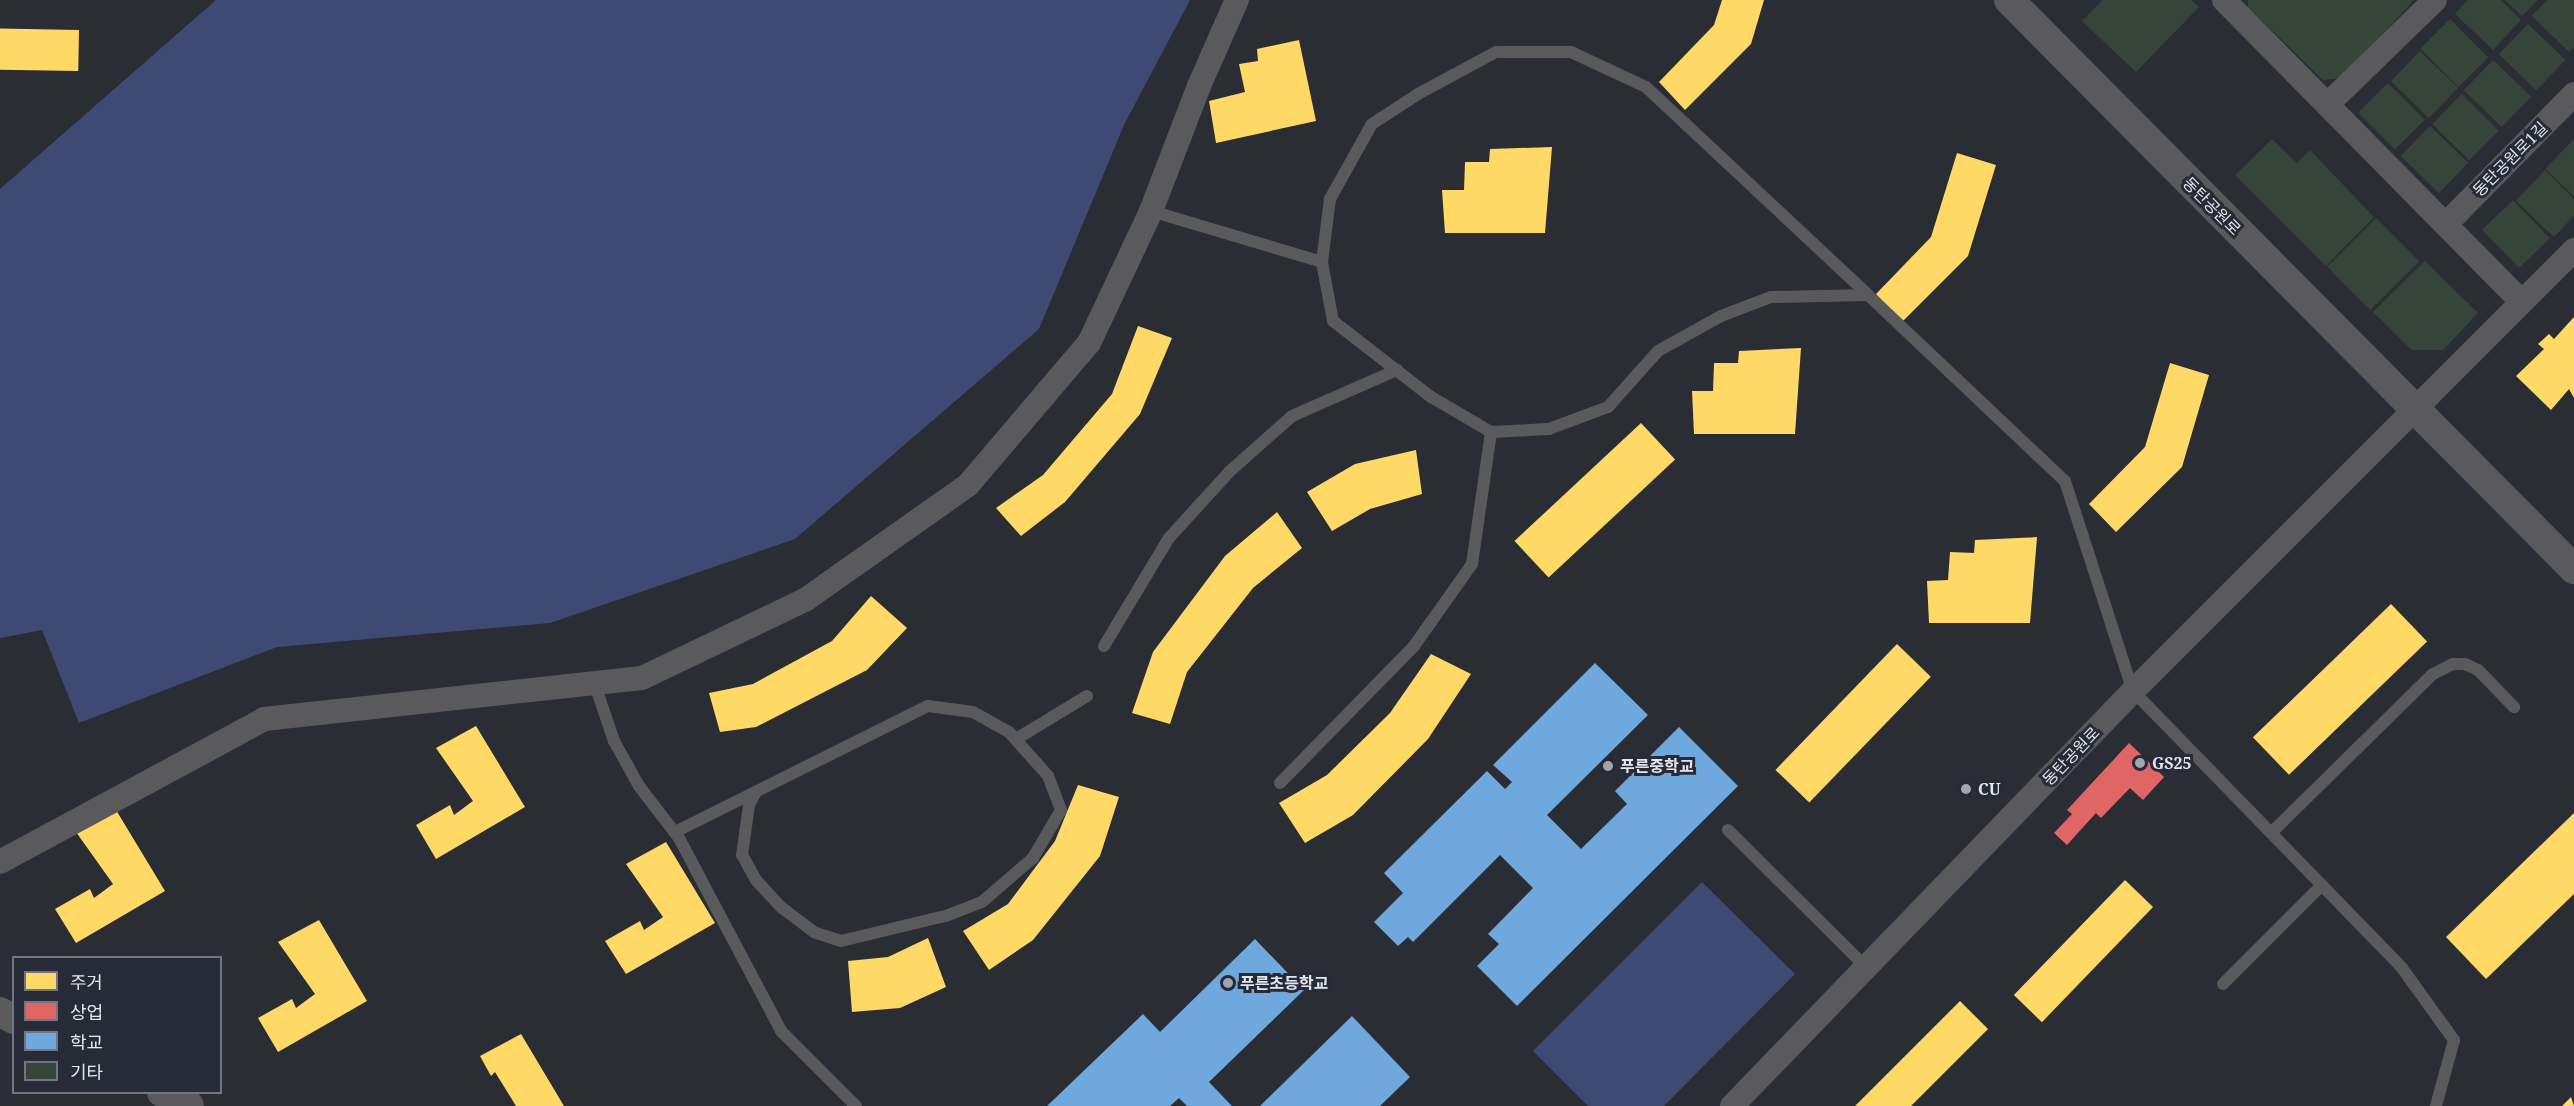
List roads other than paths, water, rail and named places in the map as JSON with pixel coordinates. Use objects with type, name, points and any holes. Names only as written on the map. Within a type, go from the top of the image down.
[{"type":"street","points":[[0,862],[264,719],[642,678],[805,600],[968,485],[1089,344],[1151,211],[1199,86],[1237,0]]},
{"type":"street","name":"동탄공원로","points":[[2009,0],[2415,412],[2574,568]]},
{"type":"street","points":[[2224,0],[2522,302]]},
{"type":"street","points":[[2328,104],[2435,0]]},
{"type":"street","name":"동탄공원로1길","points":[[2446,223],[2574,94]]},
{"type":"street","points":[[2415,412],[2574,250]]},
{"type":"street","name":"동탄공원로","points":[[1732,1106],[2133,691],[2415,412]]},
{"type":"street","points":[[166,1094],[189,1106]]},
{"type":"lane","points":[[1868,295],[1771,297],[1721,316],[1658,351],[1608,406],[1549,429],[1491,432],[1431,397],[1333,321],[1322,262],[1330,199],[1372,124],[1496,52],[1571,52],[1646,87],[1868,295],[2066,481],[2133,691],[2402,968],[2454,1040],[2436,1106]]},
{"type":"lane","points":[[1151,211],[1322,262]]},
{"type":"lane","points":[[1104,646],[1169,538],[1229,472],[1292,416],[1397,370]]},
{"type":"lane","points":[[1280,783],[1414,646],[1472,564],[1491,432]]},
{"type":"lane","points":[[2271,833],[2433,674],[2453,664],[2465,664],[2478,670],[2514,707]]},
{"type":"lane","points":[[594,682],[614,741],[639,786],[675,832],[781,1031],[856,1106]]},
{"type":"lane","points":[[1016,739],[1087,696]]},
{"type":"lane","points":[[675,832],[928,706],[973,712],[1016,739],[1048,777],[1061,810],[1033,858],[982,902],[945,916],[841,941],[814,932],[781,907],[756,880],[742,855],[749,805],[756,792]]},
{"type":"lane","points":[[1728,830],[1866,967]]},
{"type":"lane","points":[[2223,984],[2322,885]]},
{"type":"place","name":"GS25","points":[[2140,763]]},
{"type":"place","name":"푸른중학교","points":[[1608,766]]},
{"type":"place","name":"CU","points":[[1966,789]]},
{"type":"place","name":"푸른초등학교","points":[[1228,983]]}]
